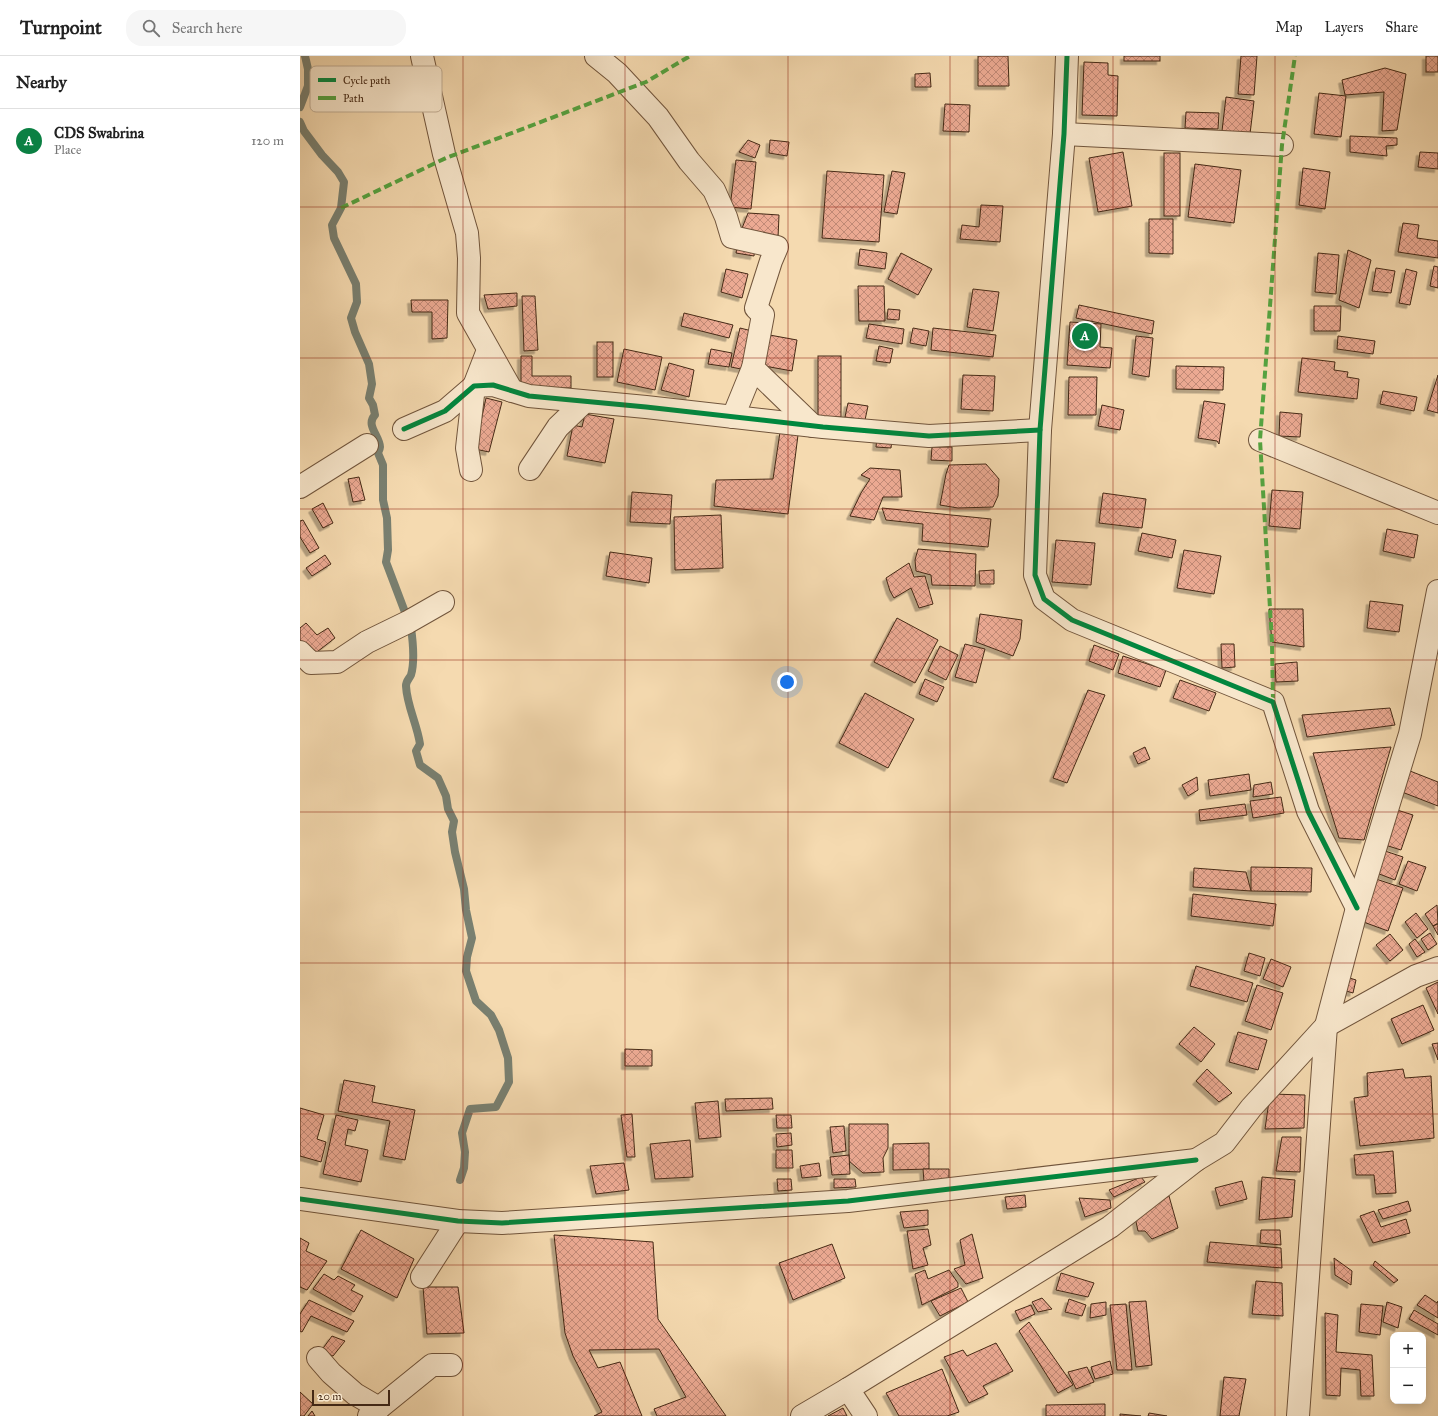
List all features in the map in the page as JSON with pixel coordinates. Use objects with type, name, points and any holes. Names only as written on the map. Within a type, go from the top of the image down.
[{"type":"street","points":[[422,56],[424,66]]},
{"type":"street","points":[[596,56],[617,73],[658,117],[689,161],[714,190],[726,217],[732,237],[777,247],[770,261],[756,308],[763,315],[753,368],[733,417]]},
{"type":"street","points":[[1067,56],[1064,134],[1040,430],[1035,575],[1044,600],[1072,620],[1273,702],[1308,811],[1357,908]]},
{"type":"street","points":[[435,112],[444,154],[466,233],[469,258],[468,313],[512,391]]},
{"type":"street","points":[[1064,134],[1282,145]]},
{"type":"street","points":[[471,470],[467,448],[474,386],[488,350]]},
{"type":"street","points":[[753,368],[813,426]]},
{"type":"street","points":[[404,429],[445,411],[474,386],[493,385],[529,396],[646,407],[813,426],[929,436],[1040,430]]},
{"type":"street","points":[[530,469],[558,427],[584,402]]},
{"type":"street","points":[[1260,440],[1438,513]]},
{"type":"street","points":[[300,487],[367,445]]},
{"type":"street","points":[[1298,1416],[1326,1026],[1357,908],[1410,734],[1438,591]]},
{"type":"street","points":[[300,652],[311,663],[337,662],[367,642],[408,622],[443,602]]},
{"type":"street","points":[[802,1416],[1110,1227],[1196,1160],[1224,1143],[1251,1108],[1326,1026],[1416,976],[1438,968]]},
{"type":"street","points":[[300,1199],[458,1221],[502,1223],[848,1201],[1196,1160]]},
{"type":"street","points":[[422,1277],[458,1221]]},
{"type":"street","points":[[318,1358],[331,1373],[374,1412],[432,1365],[451,1365]]},
{"type":"street","points":[[848,1389],[866,1416]]},
{"type":"building","points":[[978,56],[1008,56],[1009,86],[978,86]]},
{"type":"building","points":[[1124,56],[1160,56],[1160,61],[1124,61]]},
{"type":"building","points":[[1241,56],[1257,56],[1254,95],[1238,94]]},
{"type":"building","points":[[1426,56],[1438,56],[1438,72],[1426,72]]},
{"type":"building","points":[[1084,62],[1108,63],[1108,75],[1118,76],[1117,116],[1082,115]]},
{"type":"building","points":[[1385,68],[1406,74],[1397,130],[1382,131],[1384,92],[1345,95],[1342,80]]},
{"type":"building","points":[[930,73],[931,87],[915,87],[915,74]]},
{"type":"building","points":[[1319,93],[1346,96],[1341,137],[1314,134]]},
{"type":"building","points":[[1226,97],[1254,101],[1250,134],[1222,131]]},
{"type":"building","points":[[945,104],[970,105],[969,132],[943,131]]},
{"type":"building","points":[[1186,112],[1219,113],[1218,129],[1185,128]]},
{"type":"building","points":[[1350,136],[1397,138],[1397,145],[1386,146],[1387,156],[1350,152]]},
{"type":"building","points":[[748,140],[760,145],[755,158],[739,152]]},
{"type":"building","points":[[770,140],[789,142],[787,156],[769,153]]},
{"type":"building","points":[[1123,152],[1132,206],[1098,212],[1089,158]]},
{"type":"building","points":[[1420,152],[1438,153],[1438,169],[1418,167]]},
{"type":"building","points":[[1164,153],[1180,153],[1180,216],[1164,216]]},
{"type":"building","points":[[736,160],[756,162],[751,209],[730,207]]},
{"type":"building","points":[[1195,164],[1241,170],[1234,223],[1188,217]]},
{"type":"building","points":[[1303,168],[1330,172],[1325,209],[1299,205]]},
{"type":"building","points":[[827,171],[884,175],[879,242],[822,238]]},
{"type":"building","points":[[892,171],[905,173],[897,214],[884,212]]},
{"type":"building","points":[[981,205],[1003,206],[1000,242],[960,239],[962,225],[979,227]]},
{"type":"building","points":[[748,213],[779,215],[778,238],[739,236]]},
{"type":"building","points":[[1149,219],[1173,219],[1173,254],[1149,253]]},
{"type":"building","points":[[1403,223],[1419,225],[1417,238],[1438,241],[1438,258],[1398,252]]},
{"type":"building","points":[[738,241],[755,244],[754,256],[736,253]]},
{"type":"building","points":[[860,249],[887,253],[885,269],[858,265]]},
{"type":"building","points":[[1348,250],[1371,260],[1359,308],[1339,300]]},
{"type":"building","points":[[901,253],[932,269],[918,295],[888,279]]},
{"type":"building","points":[[1318,253],[1339,255],[1336,294],[1315,292]]},
{"type":"building","points":[[1434,266],[1438,267],[1438,288],[1430,286]]},
{"type":"building","points":[[1376,268],[1395,271],[1391,293],[1372,291]]},
{"type":"building","points":[[726,269],[748,274],[742,298],[721,292]]},
{"type":"building","points":[[1406,269],[1417,272],[1410,305],[1399,303]]},
{"type":"building","points":[[858,286],[884,286],[885,321],[859,321]]},
{"type":"building","points":[[973,289],[999,292],[993,331],[967,327]]},
{"type":"building","points":[[517,293],[517,306],[488,309],[484,295]]},
{"type":"building","points":[[522,296],[535,296],[538,350],[524,351]]},
{"type":"building","points":[[411,300],[448,300],[447,338],[432,339],[432,312],[412,312]]},
{"type":"building","points":[[1079,305],[1154,321],[1152,334],[1076,318]]},
{"type":"building","points":[[1314,306],[1341,306],[1340,331],[1314,331]]},
{"type":"building","points":[[888,309],[900,310],[899,320],[887,319]]},
{"type":"building","points":[[684,313],[733,325],[729,338],[681,326]]},
{"type":"building","points":[[1070,322],[1101,324],[1100,347],[1112,348],[1110,368],[1067,365]]},
{"type":"building","points":[[869,324],[904,329],[902,344],[866,338]]},
{"type":"building","points":[[740,328],[756,332],[746,370],[731,367]]},
{"type":"building","points":[[913,328],[929,331],[926,346],[910,343]]},
{"type":"building","points":[[933,328],[996,335],[993,357],[931,350]]},
{"type":"building","points":[[764,334],[797,340],[792,371],[759,365]]},
{"type":"building","points":[[1136,336],[1153,338],[1149,377],[1132,374]]},
{"type":"building","points":[[1338,336],[1375,341],[1373,354],[1337,349]]},
{"type":"building","points":[[597,342],[613,342],[613,377],[597,377]]},
{"type":"building","points":[[879,346],[893,349],[890,363],[876,361]]},
{"type":"building","points":[[624,349],[662,357],[655,390],[617,382]]},
{"type":"building","points":[[711,349],[732,353],[729,367],[708,364]]},
{"type":"building","points":[[521,356],[532,356],[532,376],[571,376],[571,388],[521,388]]},
{"type":"building","points":[[818,356],[841,356],[841,417],[818,417]]},
{"type":"building","points":[[1302,358],[1335,362],[1334,370],[1348,372],[1347,377],[1359,379],[1357,399],[1298,392]]},
{"type":"building","points":[[669,363],[694,370],[689,397],[661,390]]},
{"type":"building","points":[[1176,366],[1224,367],[1223,390],[1176,389]]},
{"type":"building","points":[[963,375],[995,376],[993,411],[961,409]]},
{"type":"building","points":[[1438,375],[1438,413],[1427,410]]},
{"type":"building","points":[[1069,377],[1097,377],[1096,415],[1068,415]]},
{"type":"building","points":[[1383,391],[1417,397],[1414,411],[1380,404]]},
{"type":"building","points":[[486,398],[502,402],[489,452],[475,449]]},
{"type":"building","points":[[1204,401],[1225,404],[1219,444],[1217,441],[1198,438]]},
{"type":"building","points":[[848,403],[868,406],[865,420],[845,417]]},
{"type":"building","points":[[1102,405],[1124,410],[1120,430],[1098,426]]},
{"type":"building","points":[[1280,412],[1302,414],[1300,437],[1279,436]]},
{"type":"building","points":[[585,414],[614,419],[605,463],[567,456],[573,425],[582,427]]},
{"type":"building","points":[[780,432],[798,435],[788,514],[714,506],[716,480],[773,479]]},
{"type":"building","points":[[877,437],[892,439],[891,448],[876,447]]},
{"type":"building","points":[[932,447],[952,447],[952,461],[931,460]]},
{"type":"building","points":[[986,464],[999,479],[998,496],[993,507],[958,508],[940,505],[949,465]]},
{"type":"building","points":[[870,468],[900,470],[902,497],[883,497],[874,520],[850,516],[861,493],[870,479],[861,475]]},
{"type":"building","points":[[359,477],[365,500],[353,502],[348,479]]},
{"type":"building","points":[[1272,490],[1303,492],[1300,529],[1269,526]]},
{"type":"building","points":[[632,492],[672,495],[670,524],[630,522]]},
{"type":"building","points":[[1103,493],[1146,499],[1142,528],[1099,523]]},
{"type":"building","points":[[323,503],[333,523],[323,528],[312,509]]},
{"type":"building","points":[[882,508],[991,519],[988,547],[922,541],[923,524],[886,520]]},
{"type":"building","points":[[721,515],[723,568],[675,570],[674,517]]},
{"type":"building","points":[[303,520],[319,548],[310,553],[300,537],[300,521]]},
{"type":"building","points":[[1387,529],[1418,535],[1414,558],[1383,551]]},
{"type":"building","points":[[1142,533],[1176,540],[1172,558],[1138,551]]},
{"type":"building","points":[[1056,540],[1095,543],[1091,585],[1052,582]]},
{"type":"building","points":[[918,549],[976,554],[975,586],[932,585],[931,575],[916,571],[915,560]]},
{"type":"building","points":[[1184,550],[1221,556],[1214,594],[1177,588]]},
{"type":"building","points":[[610,552],[652,558],[649,583],[606,576]]},
{"type":"building","points":[[325,555],[331,564],[312,576],[306,568]]},
{"type":"building","points":[[909,563],[914,577],[925,576],[933,604],[919,608],[911,588],[894,598],[886,578]]},
{"type":"building","points":[[994,570],[994,584],[980,584],[979,571]]},
{"type":"building","points":[[1370,601],[1403,605],[1399,632],[1367,628]]},
{"type":"building","points":[[1269,609],[1303,609],[1304,647],[1272,642]]},
{"type":"building","points":[[980,614],[1022,620],[1020,639],[1013,656],[976,642]]},
{"type":"building","points":[[897,618],[938,640],[915,683],[874,662]]},
{"type":"building","points":[[306,623],[317,635],[328,628],[335,638],[313,655],[300,640],[300,628]]},
{"type":"building","points":[[965,644],[985,649],[976,683],[955,677]]},
{"type":"building","points":[[1221,644],[1234,644],[1235,667],[1222,668]]},
{"type":"building","points":[[1094,645],[1119,654],[1113,670],[1089,661]]},
{"type":"building","points":[[940,646],[958,655],[946,680],[928,671]]},
{"type":"building","points":[[1123,656],[1166,670],[1160,687],[1118,673]]},
{"type":"building","points":[[1297,662],[1298,681],[1276,682],[1275,664]]},
{"type":"building","points":[[925,679],[944,687],[937,702],[919,694]]},
{"type":"building","points":[[1180,680],[1216,693],[1209,711],[1173,698]]},
{"type":"building","points":[[1088,690],[1105,695],[1067,783],[1053,778]]},
{"type":"building","points":[[865,693],[914,719],[888,768],[839,743]]},
{"type":"building","points":[[1390,708],[1395,725],[1307,737],[1302,715]]},
{"type":"building","points":[[1145,747],[1150,759],[1138,764],[1133,753]]},
{"type":"building","points":[[1391,747],[1364,840],[1339,838],[1313,753]]},
{"type":"building","points":[[1410,771],[1438,782],[1438,806],[1402,792]]},
{"type":"building","points":[[1249,774],[1251,790],[1210,796],[1208,780]]},
{"type":"building","points":[[1197,777],[1198,790],[1188,796],[1182,785]]},
{"type":"building","points":[[1271,782],[1273,794],[1253,797],[1254,785]]},
{"type":"building","points":[[1281,797],[1284,813],[1253,818],[1250,801]]},
{"type":"building","points":[[1245,804],[1247,815],[1200,821],[1199,810]]},
{"type":"building","points":[[1394,809],[1413,815],[1401,850],[1382,844]]},
{"type":"building","points":[[1382,850],[1403,857],[1395,880],[1374,872]]},
{"type":"building","points":[[1408,861],[1426,867],[1417,891],[1399,884]]},
{"type":"building","points":[[1251,867],[1312,868],[1311,892],[1251,891]]},
{"type":"building","points":[[1194,868],[1246,872],[1251,891],[1193,887]]},
{"type":"building","points":[[1373,878],[1403,888],[1388,931],[1358,920]]},
{"type":"building","points":[[1193,894],[1276,904],[1273,926],[1191,916]]},
{"type":"building","points":[[1437,905],[1438,923],[1433,926],[1425,914]]},
{"type":"building","points":[[1416,913],[1428,929],[1417,938],[1405,922]]},
{"type":"building","points":[[1438,924],[1438,935],[1433,926]]},
{"type":"building","points":[[1430,933],[1437,944],[1428,950],[1421,939]]},
{"type":"building","points":[[1390,934],[1403,950],[1390,961],[1376,945]]},
{"type":"building","points":[[1415,939],[1425,952],[1417,957],[1409,944]]},
{"type":"building","points":[[1249,953],[1265,958],[1260,976],[1244,971]]},
{"type":"building","points":[[1271,959],[1291,967],[1283,987],[1263,979]]},
{"type":"building","points":[[1196,966],[1253,983],[1247,1002],[1190,986]]},
{"type":"building","points":[[1340,975],[1356,980],[1353,993],[1336,988]]},
{"type":"building","points":[[1438,982],[1438,1014],[1426,988]]},
{"type":"building","points":[[1257,985],[1283,993],[1271,1030],[1245,1021]]},
{"type":"building","points":[[1423,1005],[1434,1030],[1402,1044],[1391,1019]]},
{"type":"building","points":[[1194,1027],[1215,1044],[1201,1062],[1179,1044]]},
{"type":"building","points":[[1238,1032],[1267,1040],[1258,1070],[1229,1062]]},
{"type":"building","points":[[1438,1043],[1438,1060],[1432,1044]]},
{"type":"building","points":[[625,1049],[652,1050],[652,1066],[625,1066]]},
{"type":"building","points":[[1207,1069],[1232,1093],[1219,1102],[1196,1081]]},
{"type":"building","points":[[1403,1069],[1405,1078],[1431,1076],[1434,1138],[1360,1146],[1354,1098],[1368,1096],[1367,1073]]},
{"type":"building","points":[[344,1080],[375,1086],[372,1102],[415,1110],[405,1160],[383,1156],[390,1121],[338,1111]]},
{"type":"building","points":[[1270,1094],[1305,1095],[1304,1128],[1265,1129]]},
{"type":"building","points":[[772,1098],[773,1109],[726,1111],[725,1099]]},
{"type":"building","points":[[718,1101],[721,1137],[699,1139],[695,1103]]},
{"type":"building","points":[[300,1108],[324,1115],[317,1139],[326,1142],[321,1162],[300,1156]]},
{"type":"building","points":[[632,1114],[635,1157],[627,1157],[621,1115]]},
{"type":"building","points":[[336,1115],[358,1120],[355,1131],[348,1129],[345,1145],[368,1150],[361,1182],[323,1174]]},
{"type":"building","points":[[776,1115],[791,1115],[792,1128],[777,1128]]},
{"type":"building","points":[[849,1124],[888,1124],[888,1148],[883,1158],[884,1172],[863,1173],[849,1161]]},
{"type":"building","points":[[844,1126],[846,1151],[833,1153],[830,1127]]},
{"type":"building","points":[[791,1133],[792,1145],[777,1147],[776,1134]]},
{"type":"building","points":[[1282,1137],[1301,1137],[1300,1172],[1276,1171]]},
{"type":"building","points":[[690,1140],[693,1177],[655,1179],[650,1144]]},
{"type":"building","points":[[929,1143],[929,1169],[893,1170],[893,1144]]},
{"type":"building","points":[[776,1150],[792,1150],[793,1168],[776,1168]]},
{"type":"building","points":[[1393,1151],[1396,1193],[1376,1194],[1374,1175],[1356,1175],[1354,1155]]},
{"type":"building","points":[[849,1155],[850,1174],[832,1175],[830,1157]]},
{"type":"building","points":[[624,1163],[629,1190],[596,1194],[590,1166]]},
{"type":"building","points":[[819,1163],[821,1176],[802,1178],[800,1166]]},
{"type":"building","points":[[923,1169],[949,1169],[949,1181],[924,1182]]},
{"type":"building","points":[[1141,1177],[1145,1182],[1114,1197],[1109,1190]]},
{"type":"building","points":[[1262,1177],[1295,1180],[1292,1217],[1259,1220]]},
{"type":"building","points":[[777,1179],[791,1179],[792,1190],[778,1191]]},
{"type":"building","points":[[834,1179],[855,1179],[856,1187],[834,1188]]},
{"type":"building","points":[[1242,1181],[1247,1199],[1220,1206],[1215,1188]]},
{"type":"building","points":[[1025,1195],[1026,1207],[1007,1209],[1005,1197]]},
{"type":"building","points":[[1169,1196],[1178,1228],[1152,1239],[1145,1231],[1138,1231],[1135,1217],[1141,1211]]},
{"type":"building","points":[[1079,1198],[1110,1200],[1111,1208],[1085,1217]]},
{"type":"building","points":[[1408,1201],[1411,1211],[1383,1219],[1378,1210]]},
{"type":"building","points":[[928,1210],[928,1225],[904,1228],[900,1212]]},
{"type":"building","points":[[1374,1211],[1381,1227],[1406,1219],[1410,1233],[1373,1243],[1360,1216]]},
{"type":"building","points":[[928,1229],[931,1245],[923,1248],[928,1265],[913,1269],[907,1231]]},
{"type":"building","points":[[361,1230],[414,1259],[397,1298],[341,1269]]},
{"type":"building","points":[[1261,1230],[1280,1230],[1281,1245],[1260,1243]]},
{"type":"building","points":[[972,1234],[983,1278],[966,1284],[954,1269],[965,1265],[960,1240]]},
{"type":"building","points":[[554,1235],[653,1242],[658,1319],[726,1416],[657,1416],[654,1409],[686,1397],[659,1349],[589,1350],[598,1368],[620,1362],[642,1416],[594,1416],[602,1412],[573,1356],[565,1333]]},
{"type":"building","points":[[300,1238],[309,1243],[306,1251],[327,1261],[307,1290],[300,1287]]},
{"type":"building","points":[[1210,1242],[1281,1248],[1282,1268],[1207,1262]]},
{"type":"building","points":[[832,1244],[845,1278],[793,1300],[779,1263]]},
{"type":"building","points":[[1334,1258],[1352,1271],[1351,1285],[1335,1275]]},
{"type":"building","points":[[1375,1261],[1398,1280],[1394,1283],[1373,1265]]},
{"type":"building","points":[[925,1270],[928,1279],[949,1270],[958,1283],[958,1287],[922,1305],[915,1274]]},
{"type":"building","points":[[1061,1273],[1094,1283],[1088,1297],[1056,1290]]},
{"type":"building","points":[[324,1274],[334,1280],[338,1276],[355,1285],[351,1290],[363,1296],[354,1312],[313,1289]]},
{"type":"building","points":[[1256,1281],[1282,1283],[1283,1316],[1252,1314]]},
{"type":"building","points":[[423,1287],[458,1287],[464,1333],[427,1334]]},
{"type":"building","points":[[961,1288],[968,1302],[940,1316],[931,1301]]},
{"type":"building","points":[[1425,1295],[1437,1303],[1438,1301],[1438,1318],[1417,1305]]},
{"type":"building","points":[[1042,1298],[1052,1309],[1038,1312],[1032,1302]]},
{"type":"building","points":[[1069,1299],[1086,1305],[1082,1316],[1065,1312]]},
{"type":"building","points":[[309,1300],[354,1321],[347,1332],[311,1316],[302,1332],[300,1331],[300,1314]]},
{"type":"building","points":[[1146,1301],[1152,1365],[1136,1367],[1129,1302]]},
{"type":"building","points":[[1106,1302],[1106,1315],[1090,1318],[1091,1304]]},
{"type":"building","points":[[1387,1302],[1402,1307],[1398,1328],[1383,1322]]},
{"type":"building","points":[[1126,1304],[1132,1370],[1117,1370],[1110,1305]]},
{"type":"building","points":[[1361,1304],[1383,1306],[1380,1335],[1359,1332]]},
{"type":"building","points":[[1031,1305],[1035,1314],[1020,1321],[1015,1311]]},
{"type":"building","points":[[1414,1310],[1438,1324],[1438,1335],[1409,1319]]},
{"type":"building","points":[[1325,1313],[1338,1315],[1336,1352],[1372,1355],[1374,1396],[1361,1396],[1360,1370],[1341,1368],[1340,1396],[1326,1395]]},
{"type":"building","points":[[1029,1322],[1073,1385],[1058,1393],[1019,1331]]},
{"type":"building","points":[[332,1336],[345,1341],[333,1356],[321,1351]]},
{"type":"building","points":[[996,1343],[1013,1371],[983,1386],[988,1394],[969,1403],[944,1357],[963,1350],[967,1356]]},
{"type":"building","points":[[1110,1361],[1113,1374],[1095,1379],[1091,1367]]},
{"type":"building","points":[[1087,1367],[1094,1382],[1076,1389],[1068,1372]]},
{"type":"building","points":[[942,1369],[959,1412],[947,1416],[899,1416],[886,1393]]},
{"type":"building","points":[[1224,1377],[1246,1379],[1239,1416],[1220,1416]]},
{"type":"building","points":[[300,1392],[313,1404],[304,1416],[300,1416]]},
{"type":"building","points":[[1105,1404],[1105,1416],[1046,1416],[1046,1405]]},
{"type":"building","points":[[843,1408],[847,1416],[828,1416]]},
{"type":"building","points":[[312,1411],[315,1416],[308,1416]]},
{"type":"building","points":[[1149,1413],[1167,1416],[1148,1416]]},
{"type":"building","points":[[1120,1414],[1141,1416],[1120,1416]]},
{"type":"waterway","points":[[300,107],[308,86],[308,69],[305,56]]},
{"type":"waterway","points":[[300,122],[304,131],[322,155],[338,172],[344,182],[341,208],[332,225],[334,238],[356,284],[357,302],[351,318],[355,332],[369,364],[372,384],[369,398],[373,405],[375,415],[372,419],[372,427],[379,443],[380,448],[378,453],[383,465],[383,500],[387,518],[388,550],[386,562],[412,633],[413,664],[411,675],[406,686],[408,701],[420,744],[416,751],[420,765],[438,778],[446,796],[448,809],[454,821],[452,832],[455,852],[464,889],[466,910],[472,938],[467,957],[466,971],[476,1001],[491,1015],[499,1030],[508,1058],[509,1082],[496,1107],[470,1109],[462,1133],[465,1152],[464,1168],[460,1180]]},
{"type":"marked path","points":[[341,208],[446,158],[646,82],[690,56]]},
{"type":"marked path","points":[[1273,702],[1272,642],[1260,440],[1282,145],[1295,56]]},
{"type":"cycle path","points":[[1067,56],[1064,134],[1040,430],[1035,575],[1044,599],[1072,620],[1273,702],[1308,811],[1357,908]]},
{"type":"cycle path","points":[[404,429],[445,411],[474,386],[493,385],[529,396],[646,407],[823,427],[929,436],[1040,430]]},
{"type":"cycle path","points":[[300,1199],[458,1221],[502,1223],[848,1201],[1196,1160]]},
{"type":"place","name":"CDS Swabrina","points":[[1085,336]]}]
